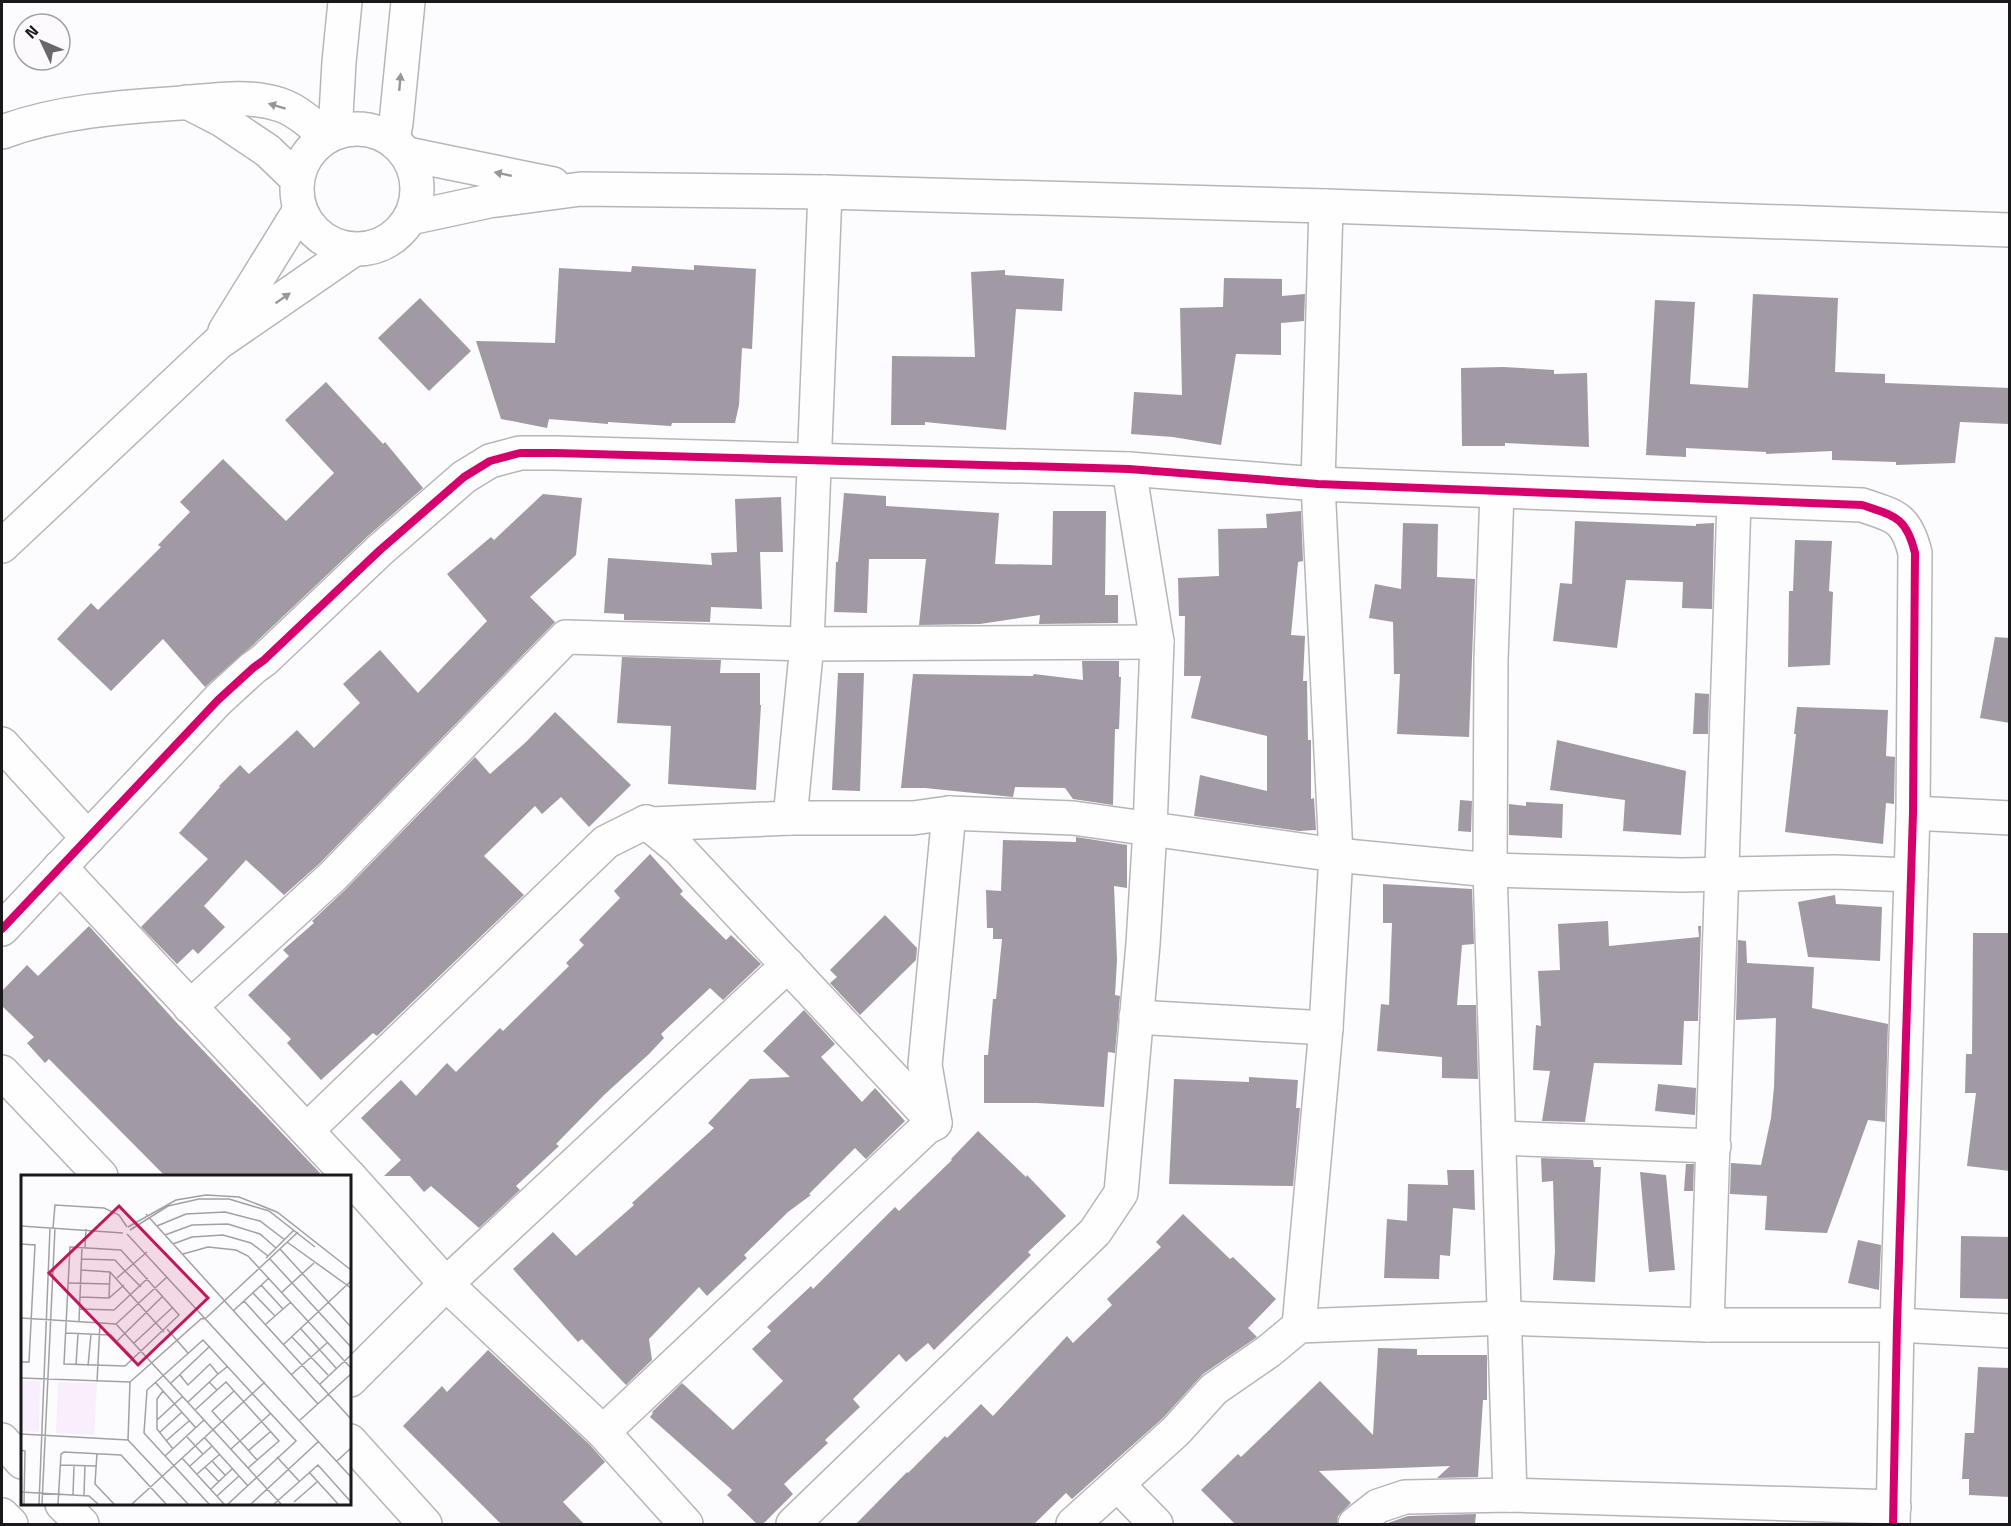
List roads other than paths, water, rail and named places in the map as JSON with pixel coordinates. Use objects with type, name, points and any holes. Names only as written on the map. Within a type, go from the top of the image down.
[{"type":"street","points":[[330,135],[345,2]]},
{"type":"street","points":[[187,102],[222,120],[268,151],[298,195],[308,226],[320,238],[336,246],[353,250],[386,243],[400,232],[410,218],[416,202],[418,185],[415,169],[400,147],[396,123],[408,2]]},
{"type":"street","points":[[2,132],[101,108],[243,97],[282,106],[330,135]]},
{"type":"street","points":[[218,343],[298,195],[302,163],[312,148],[330,135],[344,130],[361,129],[378,132],[400,147],[581,189]]},
{"type":"street","points":[[410,218],[489,201],[581,189],[825,192],[1326,206],[2010,230]]},
{"type":"street","points":[[790,818],[807,644],[825,192]]},
{"type":"street","points":[[1299,1326],[1326,1028],[1336,855],[1318,484],[1326,206]]},
{"type":"street","points":[[2,546],[218,343],[353,250]]},
{"type":"street","points":[[2,928],[218,700],[252,668],[264,660],[380,550],[464,477],[490,461],[520,453],[1129,469],[1318,484],[1862,505],[1890,514],[1904,524],[1912,540],[1915,553],[1913,813],[1893,1516],[1510,1495],[1405,1497],[1378,1506],[1355,1524]]},
{"type":"street","points":[[793,1524],[1095,1232],[1121,1193],[1137,1017],[1150,829],[1157,642],[1129,469]]},
{"type":"street","points":[[1497,492],[1491,660],[1490,870],[1510,1495]]},
{"type":"street","points":[[1707,1325],[1734,501]]},
{"type":"street","points":[[190,1007],[332,877],[566,637],[807,644],[1157,642]]},
{"type":"street","points":[[2,744],[88,838]]},
{"type":"street","points":[[307,1130],[606,842],[646,822],[651,824],[790,818],[913,818],[949,813],[1073,818],[1336,855],[1490,870],[1682,875],[1835,872],[1911,875]]},
{"type":"street","points":[[935,1122],[925,1065],[949,813]]},
{"type":"street","points":[[1913,813],[2010,818]]},
{"type":"street","points":[[646,822],[679,849],[935,1122]]},
{"type":"street","points":[[60,867],[347,1175]]},
{"type":"street","points":[[351,1379],[446,1284],[788,965]]},
{"type":"street","points":[[1137,1017],[1326,1028]]},
{"type":"street","points":[[2,1072],[100,1175]]},
{"type":"street","points":[[603,1432],[935,1122]]},
{"type":"street","points":[[1500,1138],[1714,1146]]},
{"type":"street","points":[[351,1179],[446,1284],[603,1432],[686,1524]]},
{"type":"street","points":[[1073,1524],[1176,1431],[1214,1389],[1269,1351],[1299,1326],[1505,1318],[1707,1325],[1897,1324],[2010,1331]]},
{"type":"street","points":[[2,1440],[21,1461]]},
{"type":"street","points":[[351,1442],[425,1524]]},
{"type":"street","points":[[1118,1485],[1156,1524]]},
{"type":"street","points":[[64,1505],[82,1524]]},
{"type":"street","points":[[2,1515],[11,1524]]}]
